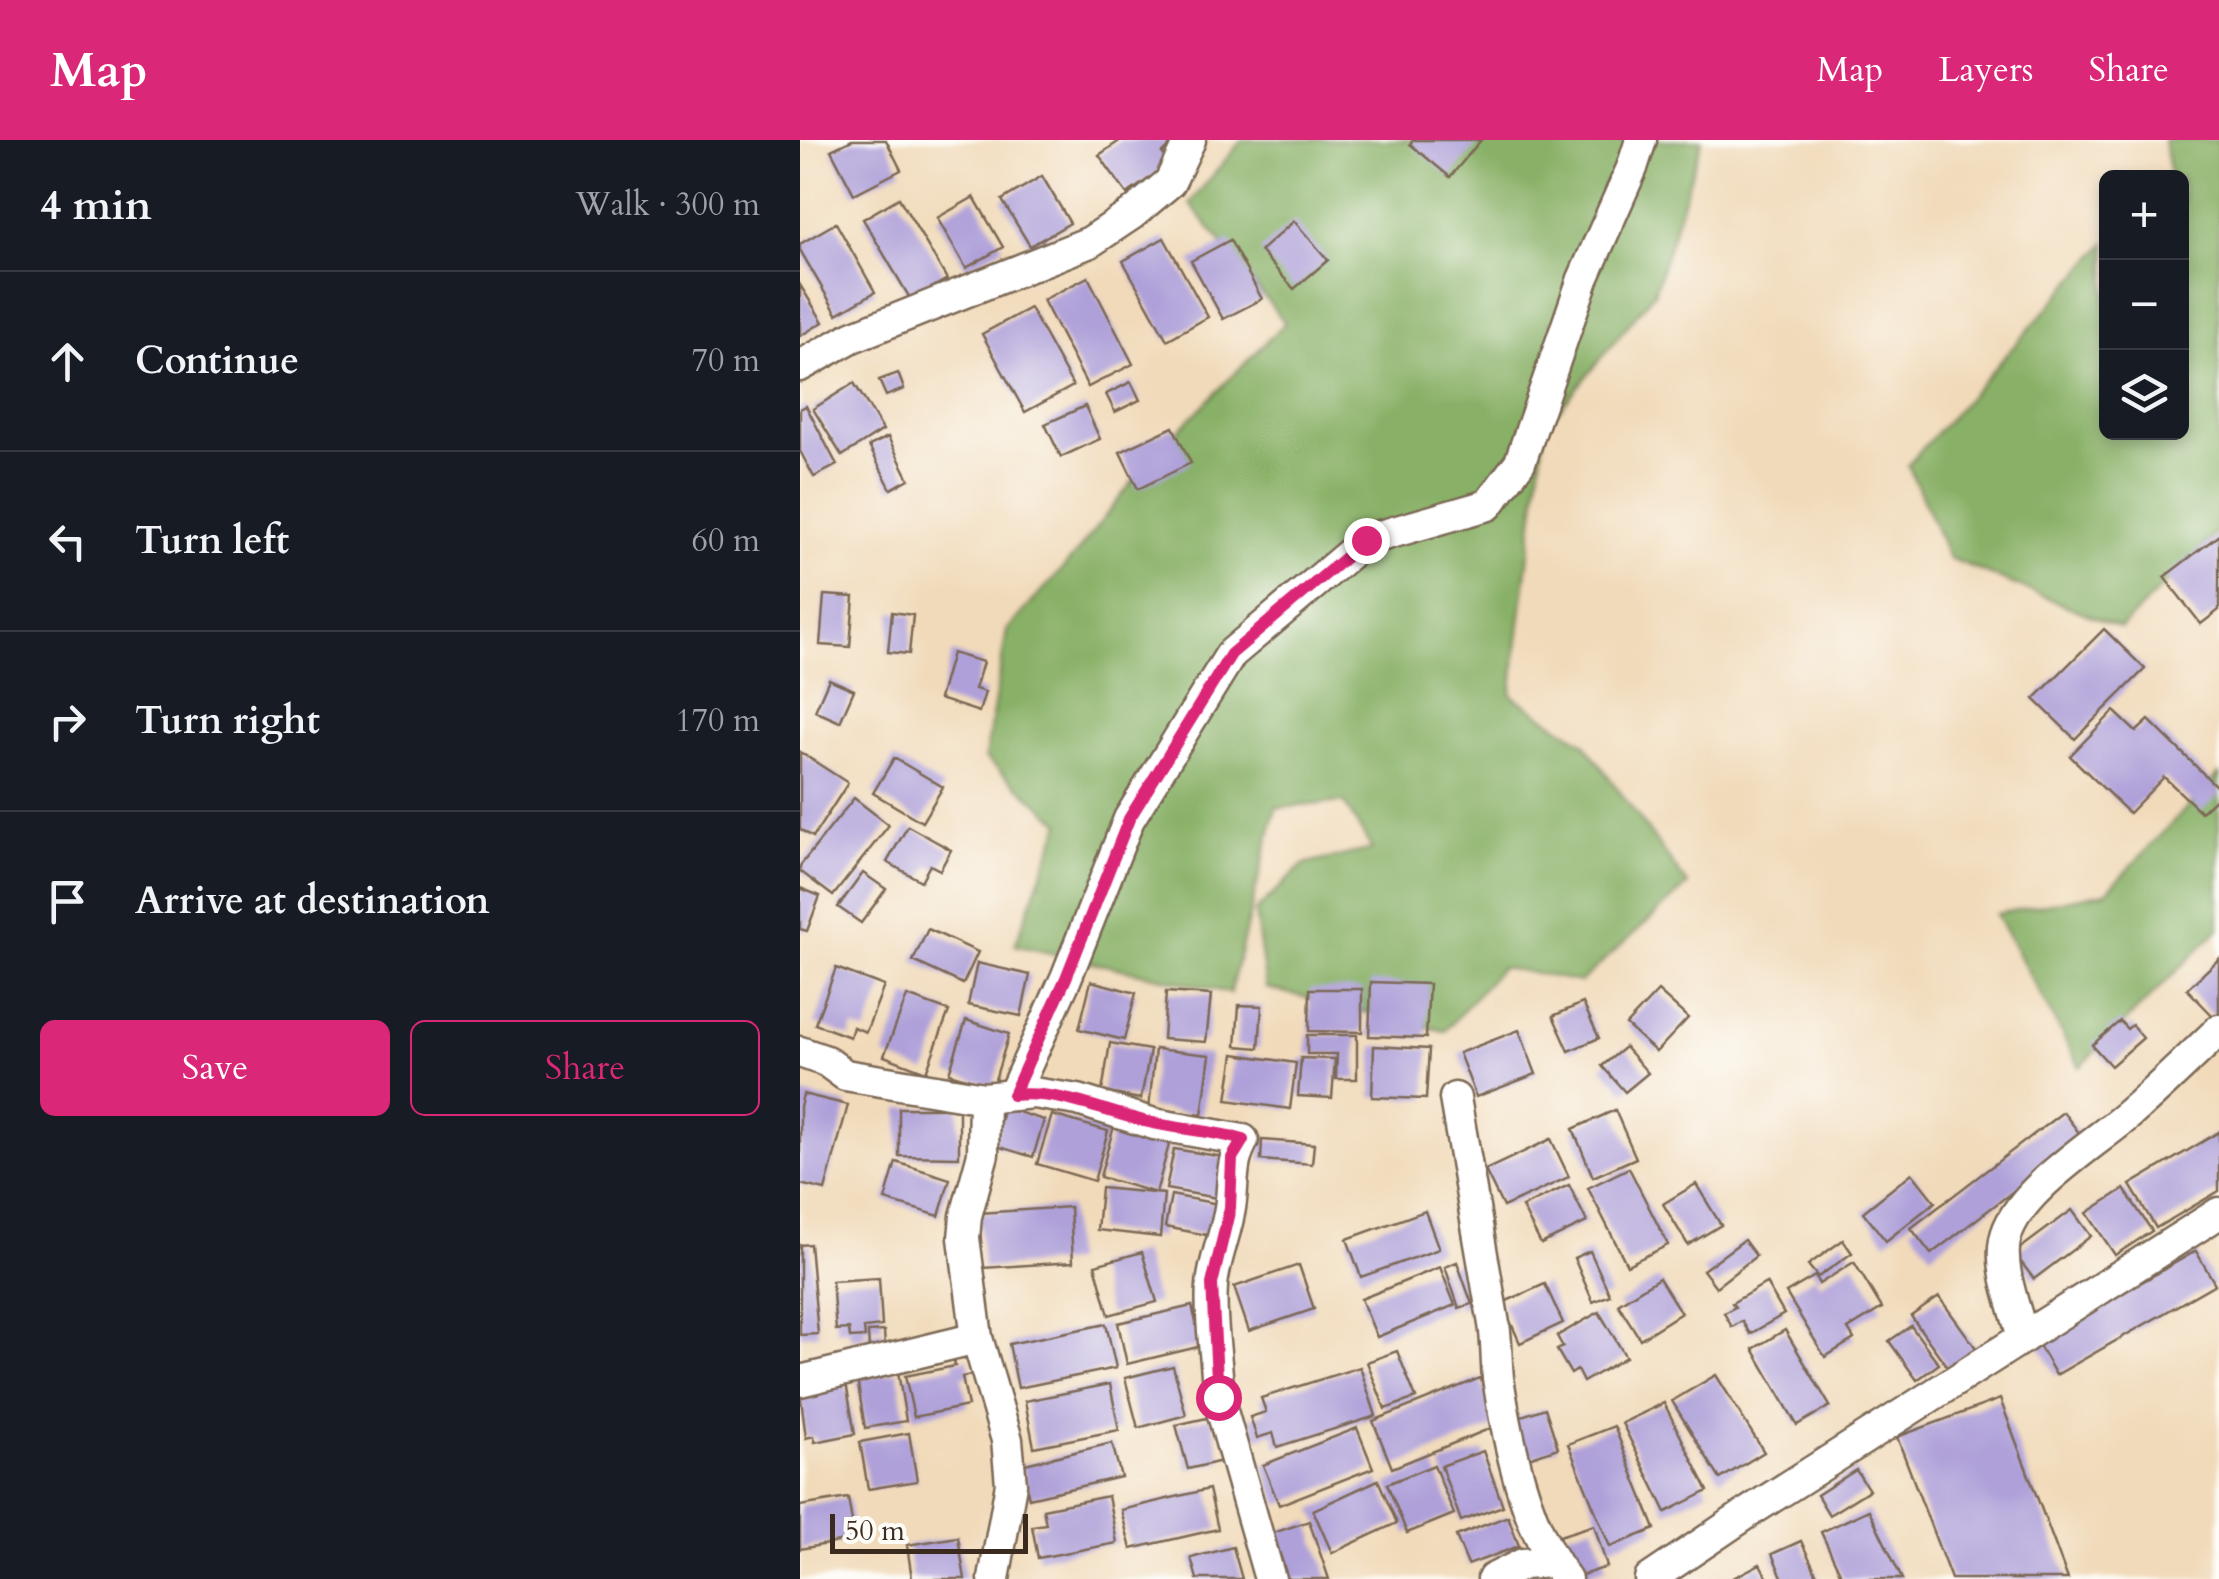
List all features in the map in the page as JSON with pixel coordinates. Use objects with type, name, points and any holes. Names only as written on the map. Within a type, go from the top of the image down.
[{"type":"street","points":[[800,366],[852,337],[1090,242],[1170,182],[1190,140]]},
{"type":"street","points":[[994,1579],[1011,1484],[1007,1440],[977,1338],[964,1238],[966,1216],[998,1096],[1066,978],[1129,819],[1231,654],[1366,540],[1488,505],[1520,462],[1582,280],[1641,140]]},
{"type":"street","points":[[2024,1338],[2007,1273],[2005,1241],[2015,1214],[2219,1030]]},
{"type":"street","points":[[800,1052],[845,1075],[998,1096],[1032,1093],[1078,1100],[1154,1124],[1243,1140],[1232,1158],[1230,1208],[1212,1284],[1212,1332],[1218,1397],[1270,1579]]},
{"type":"street","points":[[1455,1098],[1495,1328],[1507,1429],[1523,1489],[1560,1570]]},
{"type":"street","points":[[1650,1579],[2219,1213]]},
{"type":"street","points":[[800,1380],[977,1338]]},
{"type":"street","points":[[1494,1579],[1523,1564],[1560,1570]]},
{"type":"green space","points":[[1242,140],[1702,140],[1654,293],[1545,427],[1511,695],[1584,743],[1688,885],[1580,982],[1501,967],[1445,1031],[1266,988],[1255,912],[1303,865],[1372,849],[1344,802],[1276,808],[1230,993],[1015,945],[1061,823],[985,758],[1007,630],[1075,555],[1150,459],[1285,323],[1190,203]]},
{"type":"green space","points":[[2164,140],[2219,140],[2219,530],[2121,628],[1949,558],[1908,465],[2099,251],[2099,440],[2189,440],[2189,170],[2169,170]]},
{"type":"green space","points":[[2219,774],[2219,929],[2080,1067],[1996,914],[2106,892]]},
{"type":"building","points":[[852,140],[886,140],[901,170],[854,194],[831,150]]},
{"type":"building","points":[[1121,140],[1171,140],[1174,144],[1162,153],[1170,164],[1127,194],[1099,155]]},
{"type":"building","points":[[1413,140],[1481,140],[1450,177],[1410,144]]},
{"type":"building","points":[[1042,176],[1070,223],[1030,246],[1002,200]]},
{"type":"building","points":[[974,197],[1003,247],[966,268],[937,218]]},
{"type":"building","points":[[899,198],[947,279],[911,300],[863,219]]},
{"type":"building","points":[[1294,221],[1328,260],[1294,289],[1260,251]]},
{"type":"building","points":[[836,223],[875,292],[837,314],[800,250],[800,244]]},
{"type":"building","points":[[1164,238],[1208,317],[1167,340],[1123,261]]},
{"type":"building","points":[[1230,240],[1262,299],[1223,319],[1191,261]]},
{"type":"building","points":[[1088,277],[1133,364],[1088,387],[1043,300]]},
{"type":"building","points":[[800,285],[823,322],[800,336]]},
{"type":"building","points":[[1030,308],[1073,386],[1025,412],[982,334]]},
{"type":"building","points":[[898,373],[904,389],[886,396],[879,380]]},
{"type":"building","points":[[1131,382],[1140,400],[1115,412],[1106,394]]},
{"type":"building","points":[[854,383],[883,430],[842,456],[813,409]]},
{"type":"building","points":[[806,406],[837,465],[814,477],[800,451],[800,409]]},
{"type":"building","points":[[1085,406],[1100,439],[1061,457],[1045,424]]},
{"type":"building","points":[[1173,427],[1191,463],[1138,489],[1120,452]]},
{"type":"building","points":[[888,437],[909,479],[891,489],[869,446]]},
{"type":"building","points":[[2219,535],[2219,610],[2201,624],[2164,577]]},
{"type":"building","points":[[824,595],[854,597],[850,647],[820,645]]},
{"type":"building","points":[[892,612],[913,615],[909,654],[888,652]]},
{"type":"building","points":[[2104,629],[2145,669],[2075,739],[2034,699]]},
{"type":"building","points":[[952,653],[983,662],[975,689],[985,692],[979,712],[939,699]]},
{"type":"building","points":[[829,679],[854,690],[840,722],[815,711]]},
{"type":"building","points":[[2114,711],[2136,732],[2149,720],[2219,789],[2219,795],[2201,812],[2164,777],[2129,813],[2070,756]]},
{"type":"building","points":[[800,752],[848,783],[813,837],[800,829]]},
{"type":"building","points":[[894,758],[943,787],[922,822],[873,793]]},
{"type":"building","points":[[854,798],[889,825],[833,896],[800,871],[800,866]]},
{"type":"building","points":[[908,826],[951,850],[940,870],[930,865],[921,881],[887,862]]},
{"type":"building","points":[[863,873],[886,889],[861,923],[838,907]]},
{"type":"building","points":[[800,888],[820,896],[807,931],[800,929]]},
{"type":"building","points":[[928,929],[978,952],[963,984],[913,961]]},
{"type":"building","points":[[2219,959],[2219,1016],[2216,1019],[2187,989]]},
{"type":"building","points":[[977,963],[1030,975],[1021,1016],[968,1005]]},
{"type":"building","points":[[836,968],[884,986],[866,1032],[853,1027],[850,1037],[815,1024]]},
{"type":"building","points":[[1091,981],[1136,993],[1124,1040],[1079,1029]]},
{"type":"building","points":[[1371,982],[1429,984],[1426,1038],[1369,1036]]},
{"type":"building","points":[[1310,989],[1362,989],[1362,1032],[1309,1031]]},
{"type":"building","points":[[1658,991],[1688,1018],[1656,1052],[1626,1025]]},
{"type":"building","points":[[1166,992],[1211,995],[1206,1042],[1163,1039]]},
{"type":"building","points":[[907,996],[949,1011],[926,1072],[884,1056]]},
{"type":"building","points":[[1583,1003],[1599,1038],[1569,1051],[1553,1016]]},
{"type":"building","points":[[1239,1005],[1262,1006],[1259,1048],[1236,1046]]},
{"type":"building","points":[[966,1020],[1009,1034],[993,1086],[949,1073]]},
{"type":"building","points":[[2120,1021],[2127,1029],[2132,1025],[2143,1038],[2111,1066],[2092,1045]]},
{"type":"building","points":[[1519,1030],[1536,1074],[1476,1097],[1459,1053]]},
{"type":"building","points":[[1307,1035],[1357,1035],[1357,1079],[1336,1079],[1337,1054],[1307,1054]]},
{"type":"building","points":[[1110,1043],[1150,1050],[1141,1099],[1102,1092]]},
{"type":"building","points":[[1374,1046],[1429,1049],[1426,1099],[1372,1097]]},
{"type":"building","points":[[1625,1047],[1648,1073],[1625,1092],[1602,1066]]},
{"type":"building","points":[[1155,1049],[1210,1055],[1202,1115],[1149,1108]]},
{"type":"building","points":[[1234,1054],[1296,1063],[1290,1109],[1227,1100]]},
{"type":"building","points":[[1301,1058],[1335,1059],[1332,1098],[1298,1096]]},
{"type":"building","points":[[803,1094],[848,1105],[825,1190],[800,1184]]},
{"type":"building","points":[[899,1108],[959,1108],[959,1157],[899,1156]]},
{"type":"building","points":[[1004,1108],[1044,1120],[1033,1157],[993,1145]]},
{"type":"building","points":[[1615,1110],[1636,1158],[1593,1177],[1573,1129]]},
{"type":"building","points":[[2063,1112],[2083,1138],[1931,1254],[1911,1228]]},
{"type":"building","points":[[1052,1115],[1108,1131],[1094,1181],[1037,1164]]},
{"type":"building","points":[[1114,1126],[1170,1141],[1156,1193],[1100,1177]]},
{"type":"building","points":[[2219,1132],[2219,1191],[2156,1228],[2130,1185]]},
{"type":"building","points":[[1551,1139],[1569,1177],[1503,1207],[1485,1170]]},
{"type":"building","points":[[1262,1140],[1314,1144],[1312,1164],[1261,1160]]},
{"type":"building","points":[[1174,1149],[1224,1157],[1217,1198],[1166,1189]]},
{"type":"building","points":[[896,1162],[950,1179],[939,1216],[885,1200]]},
{"type":"building","points":[[1629,1168],[1668,1245],[1627,1265],[1588,1188]]},
{"type":"building","points":[[1912,1173],[1935,1202],[1886,1241],[1863,1212]]},
{"type":"building","points":[[1696,1184],[1721,1225],[1688,1245],[1663,1204]]},
{"type":"building","points":[[1569,1185],[1587,1222],[1541,1244],[1522,1207]]},
{"type":"building","points":[[1101,1188],[1164,1194],[1160,1237],[1097,1230]]},
{"type":"building","points":[[2124,1189],[2152,1231],[2115,1255],[2087,1213]]},
{"type":"building","points":[[1171,1195],[1218,1204],[1212,1236],[1165,1227]]},
{"type":"building","points":[[1070,1207],[1073,1262],[983,1268],[979,1213]]},
{"type":"building","points":[[2072,1210],[2091,1236],[2034,1279],[2014,1253]]},
{"type":"building","points":[[1425,1211],[1439,1249],[1361,1277],[1347,1239]]},
{"type":"building","points":[[1744,1240],[1756,1256],[1716,1287],[1703,1270]]},
{"type":"building","points":[[1843,1240],[1852,1253],[1818,1277],[1808,1265]]},
{"type":"building","points":[[810,1244],[818,1334],[800,1335],[800,1245]]},
{"type":"building","points":[[1590,1251],[1610,1295],[1593,1302],[1574,1258]]},
{"type":"building","points":[[2196,1251],[2215,1284],[2056,1375],[2037,1342]]},
{"type":"building","points":[[1142,1252],[1157,1302],[1109,1315],[1095,1265]]},
{"type":"building","points":[[1457,1262],[1472,1304],[1459,1308],[1445,1267]]},
{"type":"building","points":[[1854,1262],[1882,1308],[1848,1329],[1854,1339],[1825,1357],[1786,1293],[1815,1276],[1819,1284]]},
{"type":"building","points":[[1299,1265],[1314,1309],[1249,1331],[1234,1287]]},
{"type":"building","points":[[1440,1267],[1455,1305],[1377,1337],[1361,1299]]},
{"type":"building","points":[[879,1278],[882,1326],[864,1328],[865,1337],[850,1338],[849,1329],[836,1330],[832,1281]]},
{"type":"building","points":[[1659,1278],[1681,1313],[1640,1339],[1618,1304]]},
{"type":"building","points":[[1766,1283],[1784,1314],[1750,1334],[1742,1321],[1732,1327],[1724,1313],[1735,1307],[1732,1303]]},
{"type":"building","points":[[1545,1284],[1563,1323],[1520,1343],[1502,1303]]},
{"type":"building","points":[[1939,1297],[1976,1348],[1948,1368],[1911,1316]]},
{"type":"building","points":[[1192,1306],[1202,1346],[1127,1364],[1118,1323]]},
{"type":"building","points":[[1599,1312],[1626,1357],[1583,1382],[1577,1370],[1571,1374],[1557,1350],[1563,1347],[1557,1336]]},
{"type":"building","points":[[1106,1324],[1116,1368],[1018,1388],[1009,1344]]},
{"type":"building","points":[[1911,1326],[1939,1364],[1917,1380],[1889,1341]]},
{"type":"building","points":[[1785,1330],[1830,1406],[1797,1425],[1753,1349]]},
{"type":"building","points":[[884,1331],[885,1349],[869,1350],[868,1332]]},
{"type":"building","points":[[1397,1351],[1416,1398],[1385,1409],[1367,1362]]},
{"type":"building","points":[[968,1358],[971,1375],[962,1377],[968,1406],[914,1417],[905,1376],[955,1366],[954,1361]]},
{"type":"building","points":[[1173,1366],[1186,1415],[1138,1428],[1125,1378]]},
{"type":"building","points":[[1360,1367],[1376,1416],[1277,1447],[1273,1433],[1257,1438],[1250,1417],[1266,1412],[1261,1398]]},
{"type":"building","points":[[898,1372],[906,1421],[865,1428],[857,1378]]},
{"type":"building","points":[[1716,1375],[1764,1452],[1720,1479],[1672,1401]]},
{"type":"building","points":[[845,1377],[855,1434],[815,1442],[814,1436],[806,1438],[800,1391]]},
{"type":"building","points":[[1480,1378],[1499,1425],[1392,1468],[1373,1421]]},
{"type":"building","points":[[1110,1384],[1119,1430],[1034,1447],[1025,1401]]},
{"type":"building","points":[[2000,1399],[2068,1579],[1951,1579],[1897,1437]]},
{"type":"building","points":[[1664,1403],[1708,1491],[1666,1512],[1622,1423]]},
{"type":"building","points":[[1545,1408],[1558,1448],[1526,1459],[1513,1419]]},
{"type":"building","points":[[1211,1417],[1222,1461],[1188,1469],[1176,1425]]},
{"type":"building","points":[[1614,1426],[1655,1529],[1610,1547],[1568,1444]]},
{"type":"building","points":[[1357,1428],[1373,1468],[1279,1505],[1263,1465]]},
{"type":"building","points":[[909,1433],[917,1481],[868,1489],[860,1442]]},
{"type":"building","points":[[1112,1443],[1121,1477],[1029,1498],[1021,1465]]},
{"type":"building","points":[[1483,1451],[1503,1506],[1461,1521],[1441,1466]]},
{"type":"building","points":[[1434,1465],[1454,1514],[1407,1533],[1387,1484]]},
{"type":"building","points":[[1856,1470],[1869,1490],[1829,1515],[1817,1495]]},
{"type":"building","points":[[1378,1480],[1397,1523],[1332,1553],[1313,1510]]},
{"type":"building","points":[[1209,1489],[1218,1529],[1131,1549],[1121,1510]]},
{"type":"building","points":[[1108,1496],[1117,1543],[1038,1558],[1032,1526],[1046,1524],[1043,1509]]},
{"type":"building","points":[[848,1498],[855,1539],[800,1549],[800,1506]]},
{"type":"building","points":[[1869,1510],[1902,1579],[1843,1579],[1821,1532]]},
{"type":"building","points":[[1508,1516],[1519,1546],[1468,1565],[1456,1536]]},
{"type":"building","points":[[1309,1521],[1329,1579],[1288,1579],[1273,1533]]},
{"type":"building","points":[[1594,1525],[1607,1567],[1573,1578],[1559,1536]]},
{"type":"building","points":[[958,1537],[965,1579],[912,1579],[907,1545]]},
{"type":"building","points":[[1801,1541],[1819,1579],[1783,1579],[1772,1554]]},
{"type":"building","points":[[1233,1547],[1242,1579],[1197,1579],[1191,1558]]},
{"type":"building","points":[[1760,1564],[1768,1579],[1731,1579]]},
{"type":"route","points":[[1218,1397],[1212,1284],[1230,1208],[1232,1158],[1243,1140],[1154,1124],[1078,1100],[1032,1093],[1013,1095],[1066,978],[1129,819],[1231,654],[1366,540]]}]
